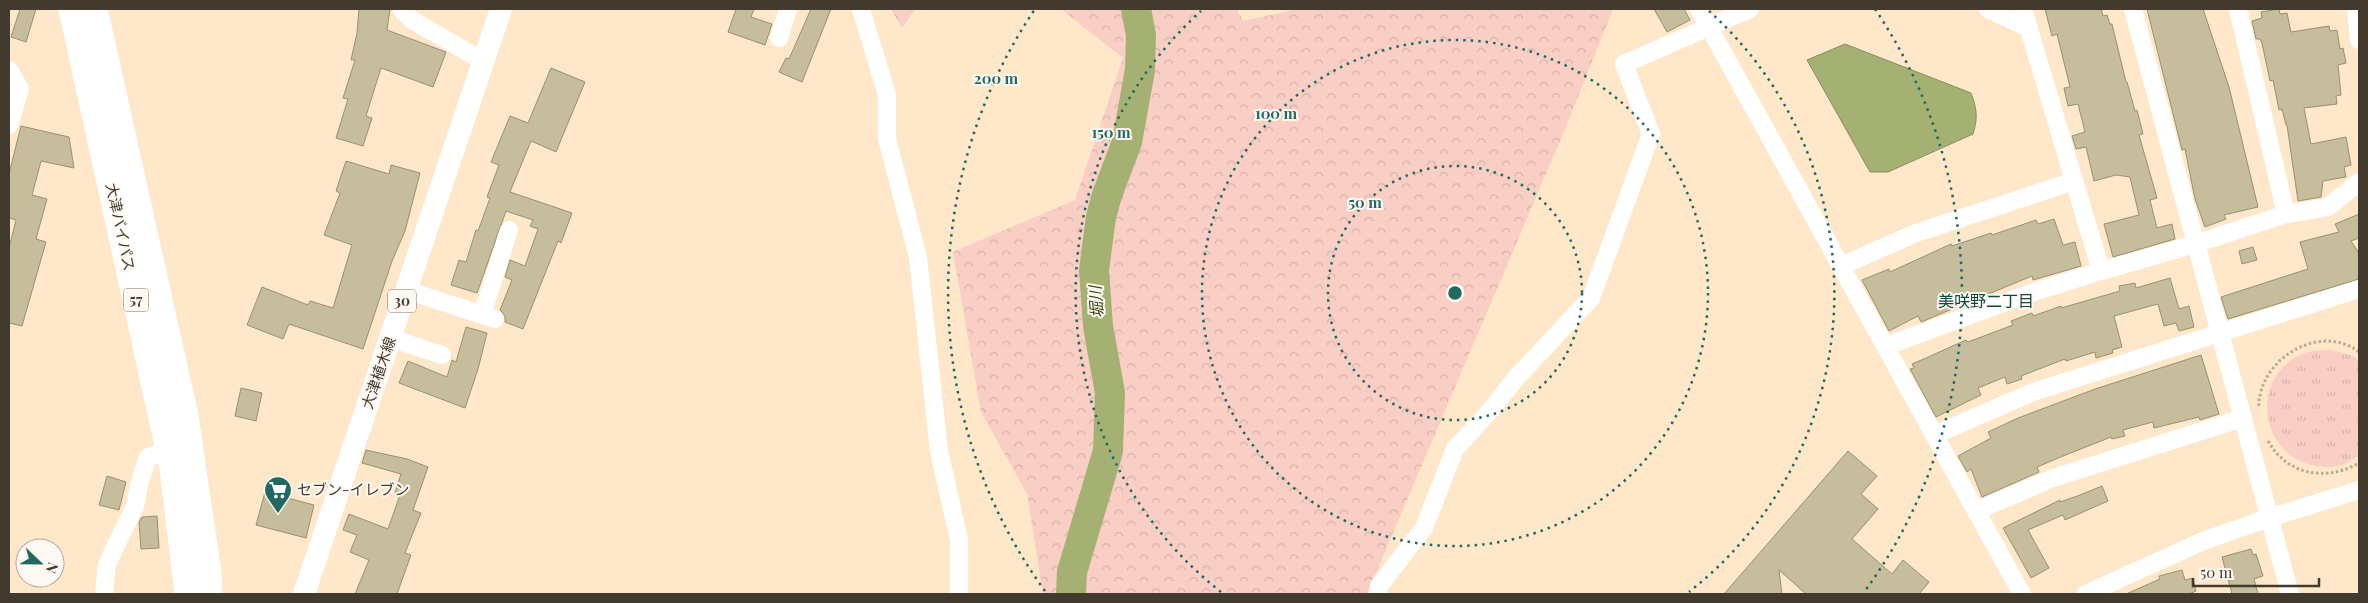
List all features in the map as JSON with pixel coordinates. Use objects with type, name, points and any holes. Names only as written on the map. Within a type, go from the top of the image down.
[{"type":"highway","name":"大津バイパス","points":[[71,9],[172,468],[187,594]]},
{"type":"highway","name":"大津バイパス","points":[[95,9],[186,416],[210,574],[210,594]]},
{"type":"main road","name":"大津植木線","points":[[304,594],[501,9]]},
{"type":"street","points":[[401,9],[412,20],[483,61]]},
{"type":"street","points":[[779,38],[788,9]]},
{"type":"street","points":[[861,9],[886,95],[887,139],[918,257],[939,451],[959,540],[958,594]]},
{"type":"street","points":[[1699,9],[2022,594]]},
{"type":"street","points":[[1378,594],[1379,586],[1424,528],[1455,449],[1490,412],[1516,378],[1591,298],[1651,134],[1624,64],[1750,9]]},
{"type":"street","points":[[1988,9],[2030,28]]},
{"type":"street","points":[[2023,9],[2101,270]]},
{"type":"street","points":[[2133,9],[2290,594]]},
{"type":"street","points":[[2238,9],[2286,214]]},
{"type":"street","points":[[2356,9],[2359,40]]},
{"type":"street","points":[[9,70],[20,89],[9,125]]},
{"type":"street","points":[[1841,266],[1916,234],[2074,181]]},
{"type":"street","points":[[1886,346],[2034,292],[2101,270],[2195,244],[2286,214],[2328,207],[2359,182]]},
{"type":"street","points":[[406,290],[488,317],[509,230]]},
{"type":"street","points":[[1934,435],[2033,392],[2359,289]]},
{"type":"street","points":[[390,338],[442,355]]},
{"type":"street","points":[[1976,510],[2053,478],[2242,418]]},
{"type":"street","points":[[104,594],[107,564],[135,506],[140,481],[148,457],[168,451]]},
{"type":"street","points":[[2086,594],[2203,541],[2359,490]]},
{"type":"path","points":[[2259,412],[2258,403],[2265,378],[2281,357],[2304,345],[2330,342],[2355,349],[2359,352]]},
{"type":"path","points":[[2265,436],[2274,451],[2294,468],[2319,474],[2345,471],[2359,463]]},
{"type":"green space","points":[[891,9],[915,9],[902,28]]},
{"type":"green space","points":[[1061,9],[1237,9],[1243,21],[1291,9],[1613,9],[1566,127],[1367,594],[1043,594],[1027,494],[981,412],[953,252],[1075,200],[1123,58]]},
{"type":"green space","points":[[2331,350],[2353,356],[2359,361],[2359,456],[2342,465],[2325,467],[2308,464],[2290,455],[2277,442],[2270,425],[2267,408],[2270,390],[2277,374],[2290,361],[2308,352]]},
{"type":"shaded area","points":[[1845,44],[1971,93],[1976,114],[1973,134],[1888,172],[1870,172],[1807,60]]},
{"type":"building","points":[[20,9],[36,9],[26,42],[11,37]]},
{"type":"building","points":[[359,9],[390,9],[387,30],[446,52],[433,87],[381,68],[366,116],[372,118],[363,146],[336,138],[348,99],[343,98],[355,60],[351,60],[357,33]]},
{"type":"building","points":[[736,9],[754,9],[751,17],[772,24],[765,45],[728,32]]},
{"type":"building","points":[[811,9],[831,9],[802,82],[779,72],[786,58],[789,59]]},
{"type":"building","points":[[1654,9],[1684,9],[1690,20],[1667,32]]},
{"type":"building","points":[[2045,9],[2101,9],[2103,16],[2107,15],[2110,24],[2112,24],[2126,82],[2135,111],[2137,110],[2143,134],[2139,135],[2157,198],[2150,200],[2157,228],[2172,224],[2175,239],[2113,257],[2104,224],[2139,215],[2130,177],[2116,175],[2094,181],[2086,147],[2076,149],[2072,136],[2085,132],[2078,104],[2068,106],[2064,88],[2070,87],[2057,34],[2052,36]]},
{"type":"building","points":[[2147,9],[2203,9],[2229,87],[2258,207],[2224,215],[2226,219],[2205,227],[2195,199],[2185,149],[2182,150]]},
{"type":"building","points":[[2279,9],[2280,14],[2287,13],[2291,32],[2329,26],[2330,31],[2337,30],[2340,49],[2343,48],[2346,63],[2338,65],[2341,95],[2336,96],[2337,104],[2304,108],[2311,144],[2346,137],[2351,165],[2344,167],[2346,177],[2323,181],[2321,197],[2298,201],[2287,125],[2282,109],[2279,110],[2273,80],[2270,81],[2262,43],[2260,39],[2256,39],[2252,21],[2262,18],[2261,12]]},
{"type":"building","points":[[551,68],[585,82],[556,152],[531,141],[510,192],[572,213],[561,243],[558,241],[523,329],[505,322],[505,316],[500,310],[512,280],[505,277],[510,260],[525,266],[538,229],[530,226],[533,220],[506,211],[477,293],[451,285],[459,260],[466,262],[476,230],[478,231],[490,198],[487,197],[499,165],[491,162],[510,116],[528,123]]},
{"type":"building","points":[[21,126],[69,137],[74,168],[41,161],[32,195],[47,199],[36,239],[46,242],[22,326],[9,323],[9,248],[16,220],[9,218],[9,174]]},
{"type":"building","points":[[346,161],[389,174],[391,165],[420,173],[405,231],[392,261],[363,349],[289,324],[283,339],[247,325],[262,287],[308,305],[310,301],[333,308],[352,245],[324,235],[340,193],[336,191]]},
{"type":"building","points":[[2359,214],[2359,238],[2351,241],[2359,253],[2359,279],[2228,319],[2221,297],[2308,269],[2300,242],[2339,232],[2335,224]]},
{"type":"building","points":[[2054,219],[2063,245],[2075,242],[2081,266],[2033,280],[2032,276],[1921,322],[1918,316],[1889,331],[1862,280],[1889,269],[1890,272],[1951,244],[1952,246],[1991,233],[1992,235],[2036,220],[2038,224]]},
{"type":"building","points":[[2253,247],[2257,260],[2242,264],[2239,251]]},
{"type":"building","points":[[2170,278],[2179,309],[2189,306],[2194,327],[2179,331],[2176,323],[2164,326],[2158,304],[2114,316],[2122,347],[2112,350],[2113,353],[2096,358],[2095,352],[2066,361],[2065,359],[2021,376],[2022,379],[2007,384],[2005,377],[1978,388],[1981,395],[1936,417],[1910,369],[1914,368],[1912,364],[1966,340],[1968,342],[2013,325],[2011,321],[2032,313],[2033,316],[2061,306],[2061,308],[2120,291],[2119,286],[2135,283],[2136,288]]},
{"type":"building","points":[[466,327],[487,333],[465,408],[399,383],[408,361],[447,377],[452,360],[456,362]]},
{"type":"building","points":[[2201,355],[2219,414],[2200,420],[2199,417],[2154,428],[2153,422],[2123,430],[2125,436],[2112,439],[2111,437],[2037,467],[2039,472],[1982,497],[1971,469],[1967,472],[1958,456],[1991,438],[1988,432],[2018,418],[2095,389]]},
{"type":"building","points":[[241,388],[262,393],[256,421],[235,416]]},
{"type":"building","points":[[366,450],[407,459],[428,467],[413,510],[421,513],[405,553],[411,555],[397,594],[355,594],[369,560],[350,552],[357,535],[343,530],[349,514],[388,529],[400,495],[395,493],[401,474],[362,463]]},
{"type":"building","points":[[1848,451],[1877,476],[1861,494],[1878,509],[1852,539],[1892,574],[1903,560],[1929,582],[1919,594],[1806,594],[1779,570],[1782,594],[1724,594]]},
{"type":"building","points":[[107,476],[126,482],[119,510],[99,505]]},
{"type":"building","points":[[2102,486],[2108,501],[2065,520],[2063,515],[2028,530],[2049,568],[2031,578],[2003,528],[2060,500],[2060,502]]},
{"type":"building","points":[[265,492],[314,505],[306,538],[256,525]]},
{"type":"building","points":[[157,516],[159,548],[141,549],[139,522],[142,517]]},
{"type":"building","points":[[2251,549],[2253,555],[2256,554],[2263,576],[2254,579],[2258,594],[2232,594],[2222,557]]},
{"type":"building","points":[[2182,570],[2185,580],[2193,578],[2196,591],[2189,594],[2126,594],[2160,579],[2159,576]]},
{"type":"waterway","name":"堀川","points":[[1071,594],[1072,572],[1108,451],[1110,393],[1098,326],[1094,270],[1101,217],[1107,195],[1127,142],[1140,70],[1141,35],[1136,9]]},
{"type":"place","name":"セブン-イレブン","points":[[278,514]]},
{"type":"district","name":"美咲野二丁目","points":[[1986,301]]}]
